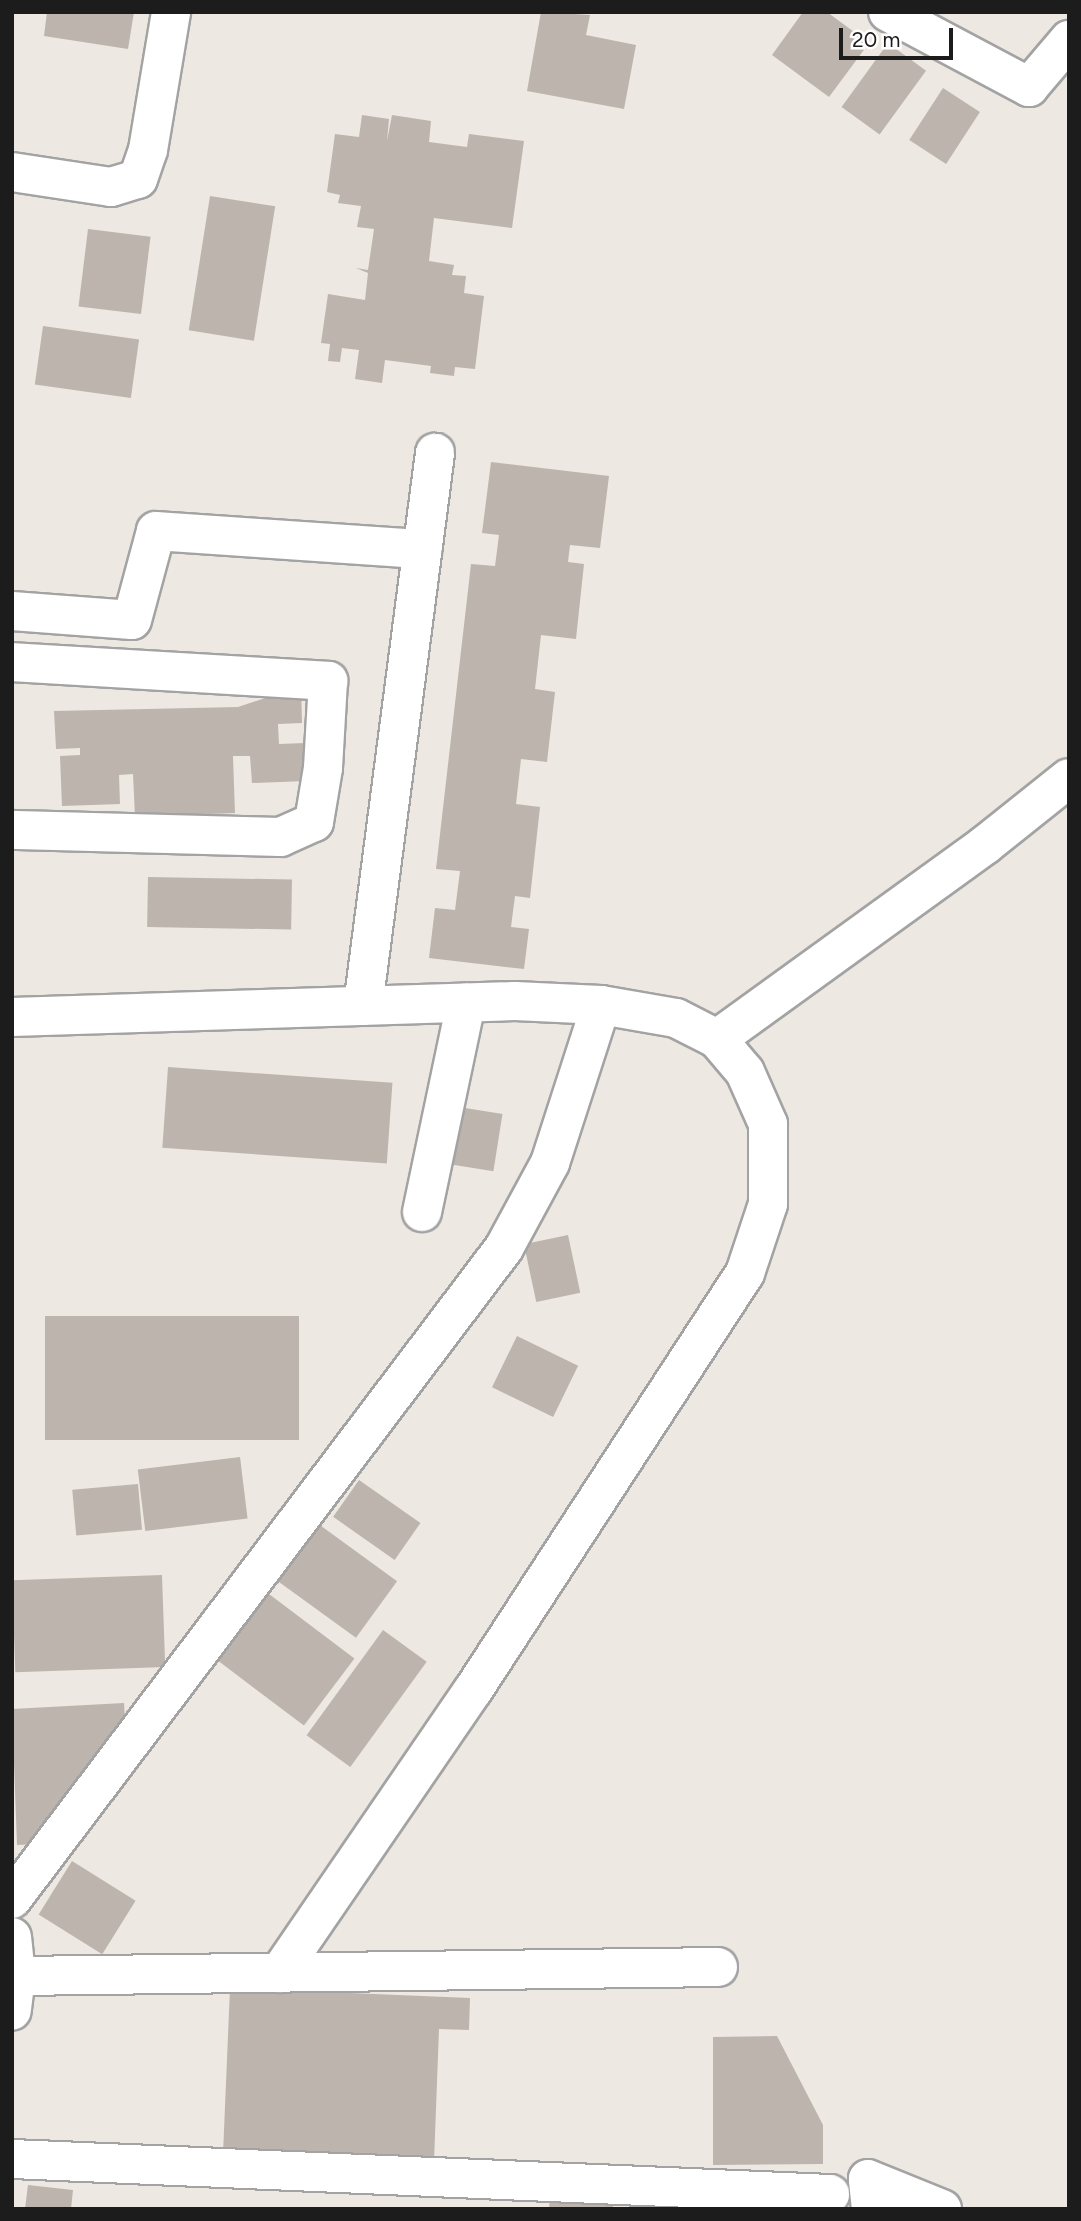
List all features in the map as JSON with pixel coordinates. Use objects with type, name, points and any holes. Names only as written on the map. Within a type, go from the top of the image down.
[{"type":"street","points":[[12,172],[111,187],[138,179],[148,150],[171,12]]},
{"type":"street","points":[[888,12],[1029,87],[1069,40]]},
{"type":"street","points":[[363,1006],[435,453]]},
{"type":"street","points":[[12,611],[132,620],[156,531],[422,549]]},
{"type":"street","points":[[12,662],[328,681],[323,768],[313,822],[280,837],[12,831]]},
{"type":"street","points":[[717,1040],[974,853],[1069,778]]},
{"type":"street","points":[[422,1212],[466,1003]]},
{"type":"street","points":[[12,1017],[466,1003],[601,1005],[676,1018],[717,1040],[745,1072],[768,1124],[768,1204],[745,1273],[473,1690],[279,1973]]},
{"type":"street","points":[[12,1899],[504,1248],[550,1163],[601,1005]]},
{"type":"street","points":[[12,1937],[14,1994],[279,1973],[718,1967]]},
{"type":"street","points":[[12,2160],[830,2194]]},
{"type":"street","points":[[872,2209],[869,2179],[942,2209]]},
{"type":"building","points":[[47,12],[134,12],[128,49],[44,36]]},
{"type":"building","points":[[541,12],[590,15],[586,35],[636,45],[624,109],[527,91]]},
{"type":"building","points":[[803,12],[827,12],[869,43],[829,97],[772,55]]},
{"type":"building","points":[[888,43],[926,71],[880,135],[842,107]]},
{"type":"building","points":[[943,88],[980,112],[946,164],[909,140]]},
{"type":"building","points":[[362,115],[389,119],[387,141],[392,115],[431,121],[429,142],[467,147],[469,134],[524,141],[512,228],[434,218],[429,261],[454,265],[452,275],[466,276],[464,293],[484,296],[475,369],[455,367],[454,376],[430,373],[431,366],[385,360],[382,383],[355,379],[359,350],[342,348],[340,362],[328,361],[330,344],[321,343],[328,294],[365,300],[368,273],[356,268],[368,270],[374,229],[357,227],[361,206],[338,203],[340,195],[327,192],[335,134],[359,137]]},
{"type":"building","points":[[210,196],[275,206],[254,341],[189,330]]},
{"type":"building","points":[[88,229],[151,237],[141,314],[78,306]]},
{"type":"building","points":[[43,326],[139,339],[131,398],[35,384]]},
{"type":"building","points":[[491,462],[609,476],[600,548],[570,545],[568,562],[584,564],[576,639],[541,635],[535,689],[555,692],[547,762],[521,759],[516,804],[540,807],[530,898],[515,896],[511,927],[529,929],[524,969],[429,958],[435,908],[455,910],[460,871],[436,869],[471,564],[495,566],[499,535],[482,533]]},
{"type":"building","points":[[301,686],[302,723],[278,724],[279,744],[305,743],[306,781],[252,783],[250,756],[233,756],[235,813],[135,817],[133,774],[119,775],[120,804],[62,806],[60,756],[80,755],[80,748],[56,749],[54,711],[238,707]]},
{"type":"building","points":[[148,877],[292,880],[291,930],[147,927]]},
{"type":"building","points":[[168,1067],[392,1083],[387,1163],[162,1148]]},
{"type":"building","points":[[459,1107],[502,1114],[493,1171],[450,1164]]},
{"type":"building","points":[[568,1235],[580,1293],[536,1302],[524,1244]]},
{"type":"building","points":[[45,1316],[299,1316],[299,1440],[45,1440]]},
{"type":"building","points":[[517,1336],[578,1366],[553,1417],[492,1387]]},
{"type":"building","points":[[240,1457],[248,1519],[145,1531],[138,1470]]},
{"type":"building","points":[[359,1480],[420,1523],[395,1560],[333,1517]]},
{"type":"building","points":[[138,1484],[142,1530],[76,1536],[72,1490]]},
{"type":"building","points":[[317,1523],[397,1581],[356,1638],[276,1580]]},
{"type":"building","points":[[162,1575],[165,1667],[15,1672],[12,1580]]},
{"type":"building","points":[[269,1594],[354,1658],[304,1725],[218,1661]]},
{"type":"building","points":[[383,1630],[427,1662],[350,1767],[307,1735]]},
{"type":"building","points":[[124,1703],[126,1736],[42,1844],[17,1845],[12,1709]]},
{"type":"building","points":[[72,1861],[136,1901],[102,1954],[39,1914]]},
{"type":"building","points":[[230,1988],[470,1998],[469,2030],[439,2029],[434,2162],[223,2154]]},
{"type":"building","points":[[777,2036],[823,2125],[823,2164],[713,2165],[713,2037]]},
{"type":"building","points":[[28,2185],[73,2190],[71,2209],[25,2209]]},
{"type":"building","points":[[550,2197],[613,2202],[613,2209],[549,2209]]}]
